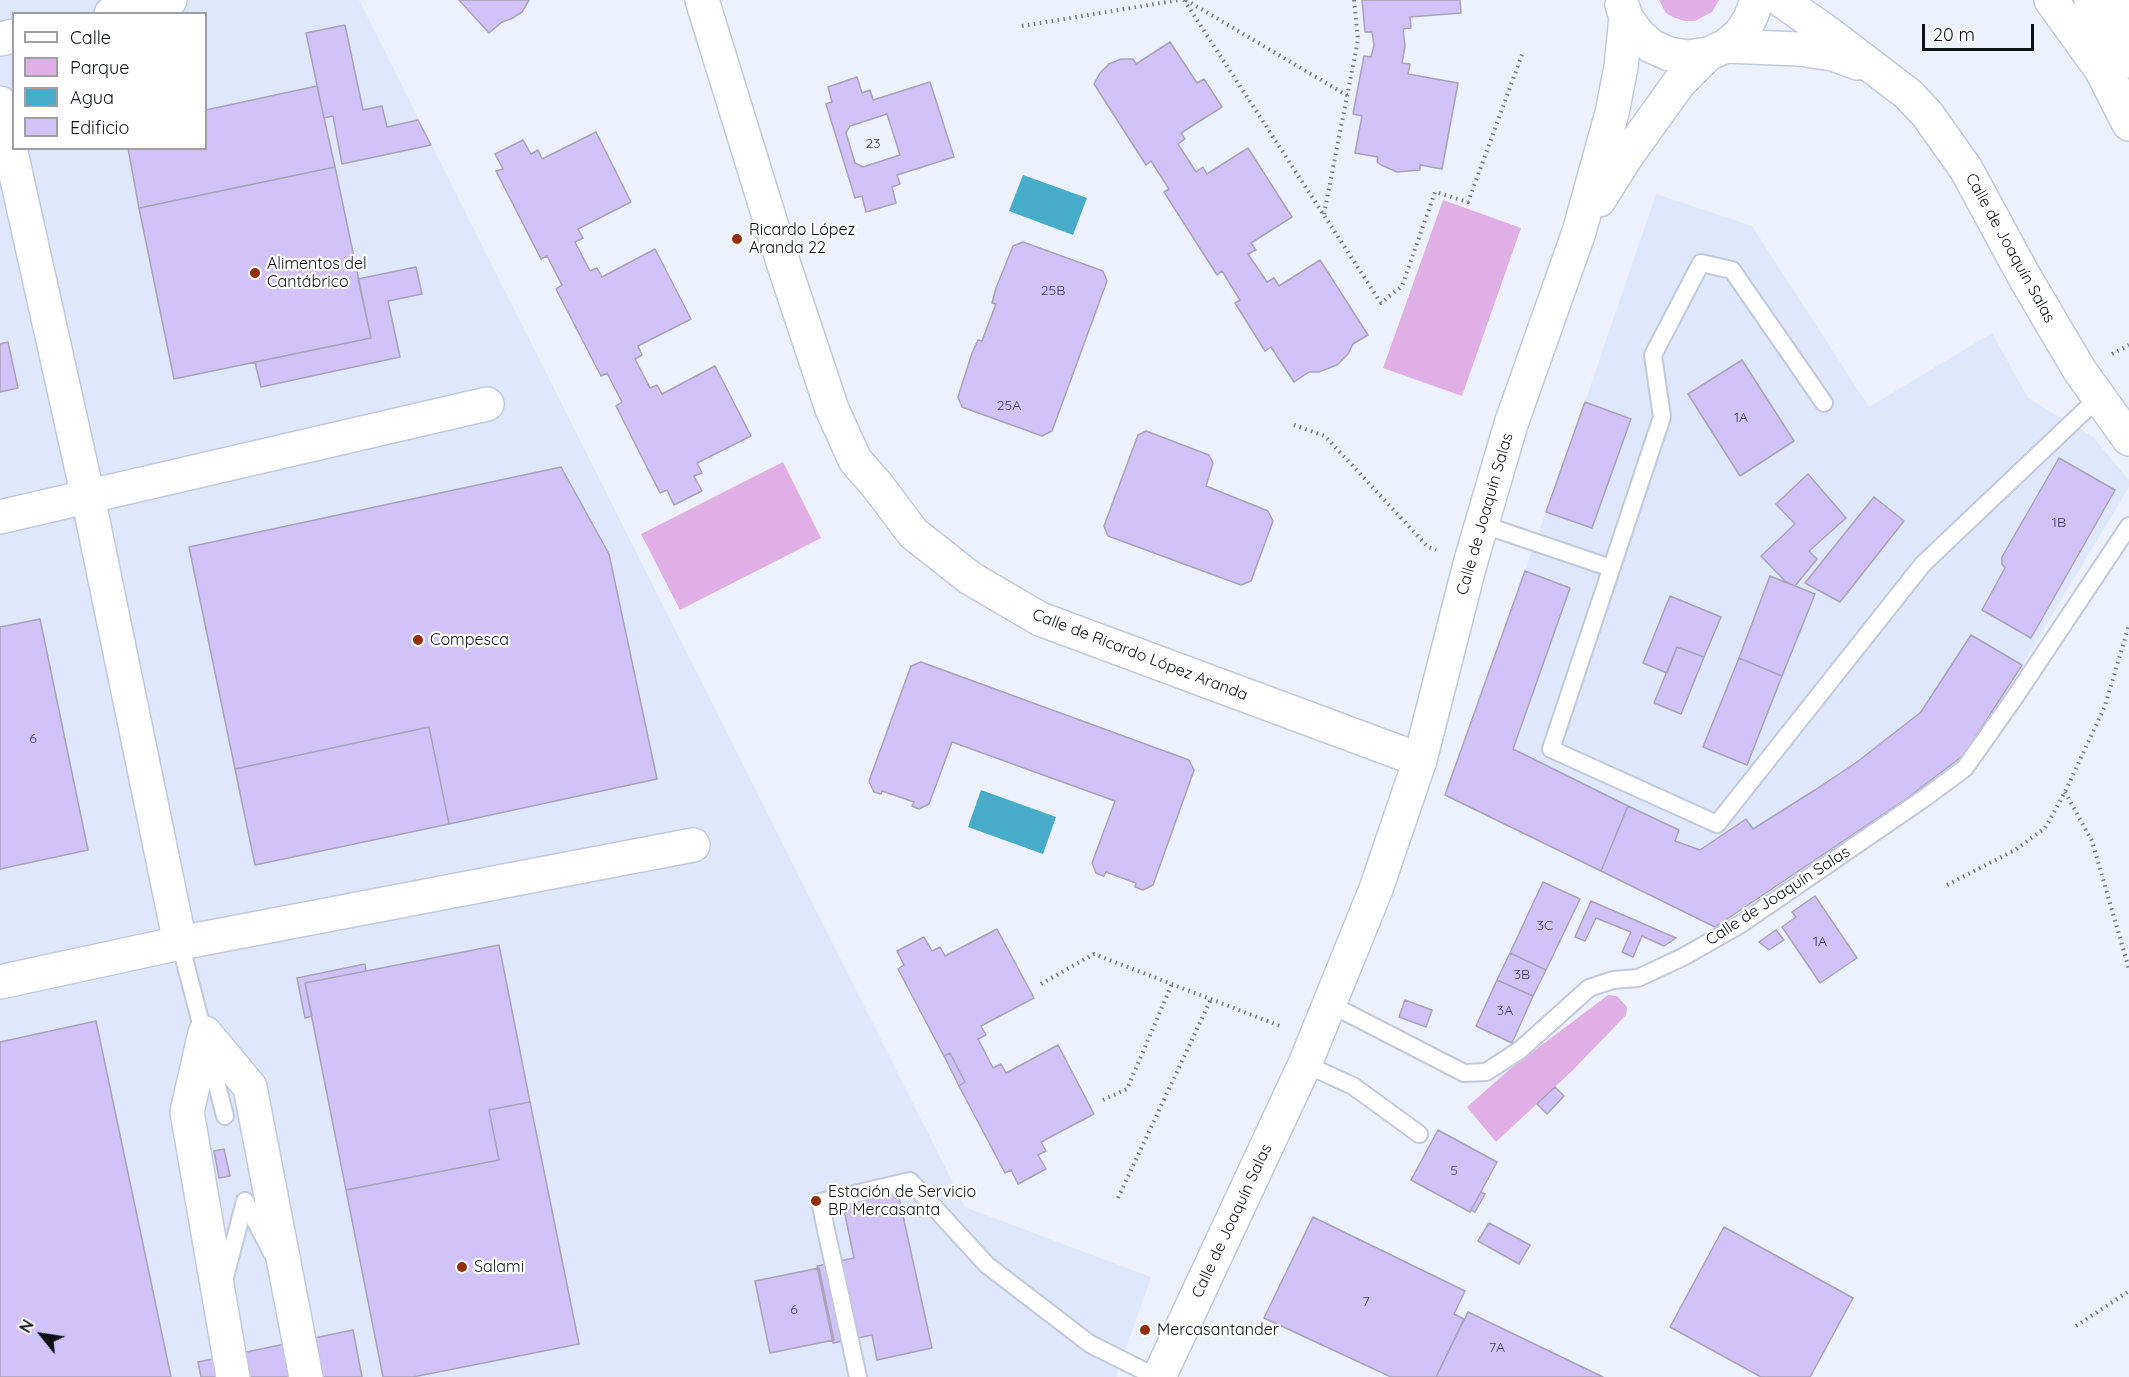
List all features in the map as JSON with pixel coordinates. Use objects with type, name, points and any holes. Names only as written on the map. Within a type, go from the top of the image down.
[{"type":"main road","points":[[119,12],[170,0]]},
{"type":"main road","name":"Calle de Ricardo López Aranda","points":[[702,0],[782,259],[832,409],[855,460],[913,533],[970,578],[1041,619],[1420,760]]},
{"type":"main road","points":[[1624,8],[1636,33],[1651,46],[1669,54],[1688,57],[1717,50],[1740,34],[1750,19],[1757,0]]},
{"type":"main road","name":"Calle de Joaquín Salas","points":[[1781,0],[1908,94],[1946,138],[1966,169],[2050,322],[2080,371],[2129,439]]},
{"type":"main road","points":[[2051,0],[2116,67],[2129,124]]},
{"type":"main road","points":[[2091,0],[2129,108]]},
{"type":"main road","points":[[2113,0],[2129,19]]},
{"type":"main road","name":"Calle de Joaquín Salas","points":[[1158,1377],[1310,1052],[1376,889],[1420,760],[1481,524],[1515,413],[1579,232],[1612,113],[1621,67],[1624,8]]},
{"type":"main road","name":"Calle de Joaquín Salas","points":[[1579,232],[1628,154],[1679,83],[1717,50],[1799,49],[1833,54],[1875,70]]},
{"type":"main road","points":[[0,103],[87,497],[180,944]]},
{"type":"main road","points":[[0,517],[487,404]]},
{"type":"main road","points":[[0,982],[180,944],[693,845]]},
{"type":"main road","points":[[205,1033],[250,1087],[306,1377]]},
{"type":"main road","points":[[205,1033],[187,1112],[232,1377]]},
{"type":"lane","points":[[1824,403],[1732,270],[1701,263],[1653,355],[1662,417],[1551,749],[1717,824],[1923,564],[2099,397]]},
{"type":"lane","points":[[1481,524],[1611,568]]},
{"type":"lane","name":"Calle de Joaquín Salas","points":[[1330,1004],[1464,1073],[1486,1072],[1520,1050],[1589,988],[1613,980],[1638,978],[1683,957],[1741,924],[1965,768],[2129,526]]},
{"type":"lane","points":[[180,944],[225,1116]]},
{"type":"lane","points":[[1310,1052],[1419,1134]]},
{"type":"lane","points":[[858,1377],[820,1202],[910,1181],[987,1265],[1090,1344],[1158,1377]]},
{"type":"lane","points":[[220,1300],[245,1201],[288,1285]]},
{"type":"path","points":[[1022,26],[1179,0]]},
{"type":"path","points":[[1185,0],[1348,96]]},
{"type":"path","points":[[1185,0],[1381,303],[1402,286],[1436,192],[1468,202],[1522,52]]},
{"type":"path","points":[[1324,215],[1358,40],[1354,0]]},
{"type":"path","points":[[1294,425],[1325,436],[1428,547],[1470,564]]},
{"type":"path","points":[[1947,885],[2015,850],[2045,828],[2065,792],[2105,706],[2129,625]]},
{"type":"path","points":[[2065,792],[2092,841],[2129,969]]},
{"type":"path","points":[[1041,984],[1094,954],[1211,999],[1310,1052]]},
{"type":"path","points":[[1104,1100],[1127,1089],[1172,984]]},
{"type":"path","points":[[1118,1198],[1211,999]]},
{"type":"path","points":[[2076,1326],[2129,1291]]},
{"type":"shaded area","name":"Mercasantander","points":[[0,0],[359,0],[965,1207],[1151,1277],[1116,1377],[0,1377]]},
{"type":"shaded area","points":[[1656,194],[1752,226],[1869,407],[1992,333],[2028,398],[2093,437],[2129,480],[2129,487],[2022,665],[1964,755],[1906,799],[1715,927],[1445,795],[1585,402]]},
{"type":"green space","points":[[1659,0],[1719,0],[1712,12],[1695,21],[1685,21],[1666,13]]},
{"type":"green space","points":[[1443,200],[1521,228],[1462,396],[1383,368]]},
{"type":"green space","points":[[783,462],[821,538],[680,610],[641,534]]},
{"type":"green space","points":[[1608,995],[1617,996],[1627,1007],[1626,1015],[1573,1070],[1496,1142],[1467,1107],[1510,1069]]},
{"type":"water","points":[[1023,175],[1087,198],[1073,235],[1009,211]]},
{"type":"water","points":[[981,790],[1056,817],[1043,854],[968,827]]},
{"type":"building","points":[[459,0],[529,0],[522,12],[502,22],[489,33]]},
{"type":"building","points":[[1362,0],[1460,0],[1461,13],[1410,17],[1411,28],[1403,29],[1405,46],[1402,63],[1410,64],[1408,74],[1458,83],[1442,169],[1420,165],[1420,170],[1397,172],[1377,162],[1378,157],[1355,153],[1362,116],[1353,114],[1364,56],[1371,57],[1374,45],[1372,32],[1365,32]]},
{"type":"building","points":[[345,25],[363,110],[382,106],[387,127],[418,120],[431,145],[342,164],[333,116],[324,118],[306,33]]},
{"type":"building","points":[[1170,42],[1197,83],[1204,79],[1222,107],[1181,133],[1185,139],[1178,144],[1196,172],[1203,167],[1207,174],[1248,148],[1292,217],[1251,243],[1256,250],[1248,254],[1267,282],[1274,278],[1279,286],[1320,260],[1368,335],[1353,344],[1348,354],[1337,365],[1319,372],[1309,372],[1294,382],[1271,347],[1265,351],[1235,303],[1240,300],[1222,271],[1217,275],[1164,192],[1169,189],[1151,161],[1146,165],[1094,84],[1109,64],[1121,59],[1133,59],[1136,64]]},
{"type":"building","points":[[857,77],[862,93],[870,90],[873,100],[930,82],[954,157],[897,175],[900,184],[892,187],[896,203],[866,212],[862,196],[855,198],[826,104],[832,102],[828,87]]},
{"type":"building","points":[[317,86],[335,167],[139,208],[128,150],[207,150],[207,110]]},
{"type":"building","points":[[887,114],[900,155],[863,167],[855,163],[846,133],[850,126]]},
{"type":"building","points":[[596,132],[631,202],[578,229],[583,238],[575,242],[590,271],[597,268],[602,277],[655,249],[691,319],[638,346],[642,355],[635,359],[650,388],[657,385],[662,394],[715,366],[751,436],[697,463],[702,473],[694,476],[702,491],[674,505],[667,490],[660,493],[616,406],[622,402],[607,373],[601,376],[556,289],[562,285],[547,256],[541,259],[496,171],[503,169],[495,154],[523,140],[531,154],[538,150],[542,159]]},
{"type":"building","name":"Alimentos del Cantábrico","points":[[335,167],[371,338],[174,379],[139,208]]},
{"type":"building","points":[[1023,242],[1103,271],[1107,281],[1052,431],[1042,436],[962,407],[958,397],[972,353],[978,340],[982,341],[996,304],[992,303],[996,288],[1013,246]]},
{"type":"building","points":[[416,267],[422,294],[388,301],[400,357],[261,387],[255,362],[371,338],[358,279]]},
{"type":"building","points":[[8,342],[18,388],[0,392],[0,344]]},
{"type":"building","points":[[1742,360],[1794,441],[1740,476],[1688,394]]},
{"type":"building","points":[[1585,402],[1631,419],[1592,528],[1546,512]]},
{"type":"building","points":[[1146,431],[1209,455],[1213,463],[1206,486],[1268,511],[1273,521],[1251,581],[1241,585],[1108,536],[1104,526],[1138,435]]},
{"type":"building","points":[[2059,458],[2115,490],[2031,638],[1982,610],[2005,568],[2002,564],[2002,557]]},
{"type":"building","name":"Compesca","points":[[561,467],[609,554],[657,779],[449,824],[429,727],[235,769],[189,547]]},
{"type":"building","points":[[1808,474],[1846,518],[1809,551],[1817,559],[1795,586],[1786,582],[1761,556],[1795,524],[1776,504]]},
{"type":"building","points":[[1874,497],[1904,521],[1840,602],[1805,583]]},
{"type":"building","points":[[1525,571],[1570,588],[1513,749],[1628,806],[1601,871],[1445,795]]},
{"type":"building","points":[[1770,576],[1815,594],[1782,676],[1739,658]]},
{"type":"building","points":[[1670,596],[1721,617],[1704,657],[1677,647],[1667,673],[1643,663]]},
{"type":"building","points":[[40,619],[88,850],[0,869],[0,627]]},
{"type":"building","points":[[1971,635],[2022,665],[1964,755],[1906,799],[1715,927],[1601,871],[1628,806],[1679,830],[1675,841],[1700,850],[1746,819],[1753,829],[1815,790],[1857,762],[1921,712]]},
{"type":"building","points":[[1677,647],[1704,657],[1681,714],[1654,703]]},
{"type":"building","points":[[1739,658],[1782,676],[1747,765],[1703,747]]},
{"type":"building","points":[[921,662],[1189,760],[1194,770],[1153,885],[1143,890],[1135,887],[1136,883],[1106,872],[1104,876],[1096,873],[1092,863],[1115,801],[952,742],[929,804],[919,809],[912,806],[914,802],[882,791],[881,794],[874,792],[869,781],[911,666]]},
{"type":"building","points":[[429,727],[449,824],[255,865],[235,769]]},
{"type":"building","points":[[1543,882],[1580,899],[1546,970],[1510,953]]},
{"type":"building","points":[[1815,896],[1857,958],[1820,983],[1782,927],[1796,917],[1792,912]]},
{"type":"building","points":[[1591,901],[1676,938],[1664,946],[1642,936],[1633,957],[1622,952],[1631,932],[1596,918],[1585,941],[1575,937]]},
{"type":"building","points":[[997,929],[1034,998],[981,1026],[986,1035],[978,1039],[993,1068],[1001,1064],[1006,1073],[1058,1045],[1094,1114],[1041,1142],[1046,1151],[1038,1155],[1046,1169],[1018,1184],[1011,1170],[1005,1173],[959,1086],[965,1082],[950,1053],[944,1056],[898,969],[904,965],[897,951],[924,937],[932,951],[940,947],[945,956]]},
{"type":"building","points":[[1776,930],[1784,940],[1769,950],[1759,942]]},
{"type":"building","points":[[499,945],[530,1102],[489,1110],[499,1160],[346,1190],[305,983]]},
{"type":"building","points":[[1510,953],[1546,970],[1533,996],[1497,980]]},
{"type":"building","points":[[365,964],[366,971],[305,983],[312,1016],[305,1018],[297,978]]},
{"type":"building","points":[[1497,980],[1533,996],[1512,1043],[1476,1026]]},
{"type":"building","points":[[1405,1000],[1432,1010],[1426,1027],[1399,1017]]},
{"type":"building","points":[[96,1021],[171,1377],[0,1377],[0,1042]]},
{"type":"building","points":[[950,1053],[965,1082],[959,1086],[944,1056]]},
{"type":"building","points":[[1555,1087],[1564,1096],[1547,1114],[1537,1104]]},
{"type":"building","name":"Salami","points":[[530,1102],[579,1344],[413,1377],[383,1377],[346,1190],[499,1160],[489,1110]]},
{"type":"building","points":[[1438,1130],[1497,1162],[1470,1212],[1411,1180]]},
{"type":"building","points":[[224,1149],[230,1176],[219,1178],[214,1151]]},
{"type":"building","points":[[1481,1192],[1485,1194],[1475,1212],[1471,1210]]},
{"type":"building","points":[[898,1193],[932,1348],[877,1360],[872,1335],[833,1343],[817,1266],[854,1258],[843,1205]]},
{"type":"building","points":[[1313,1217],[1465,1291],[1454,1314],[1464,1319],[1436,1377],[1391,1377],[1264,1318]]},
{"type":"building","points":[[1489,1223],[1530,1245],[1519,1264],[1478,1241]]},
{"type":"building","points":[[1724,1227],[1853,1298],[1810,1377],[1761,1377],[1670,1327]]},
{"type":"building","points":[[819,1268],[834,1340],[770,1353],[755,1281]]},
{"type":"building","points":[[1468,1312],[1603,1377],[1436,1377]]},
{"type":"building","points":[[353,1330],[362,1377],[201,1377],[198,1362]]},
{"type":"place","name":"Ricardo López Aranda 22","points":[[737,239]]},
{"type":"place","name":"Alimentos del Cantábrico","points":[[255,273]]},
{"type":"place","name":"Compesca","points":[[418,640]]},
{"type":"place","name":"Estación de Servicio BP Mercasanta","points":[[816,1201]]},
{"type":"place","name":"Salami","points":[[462,1267]]},
{"type":"place","name":"Mercasantander","points":[[1145,1330]]}]
